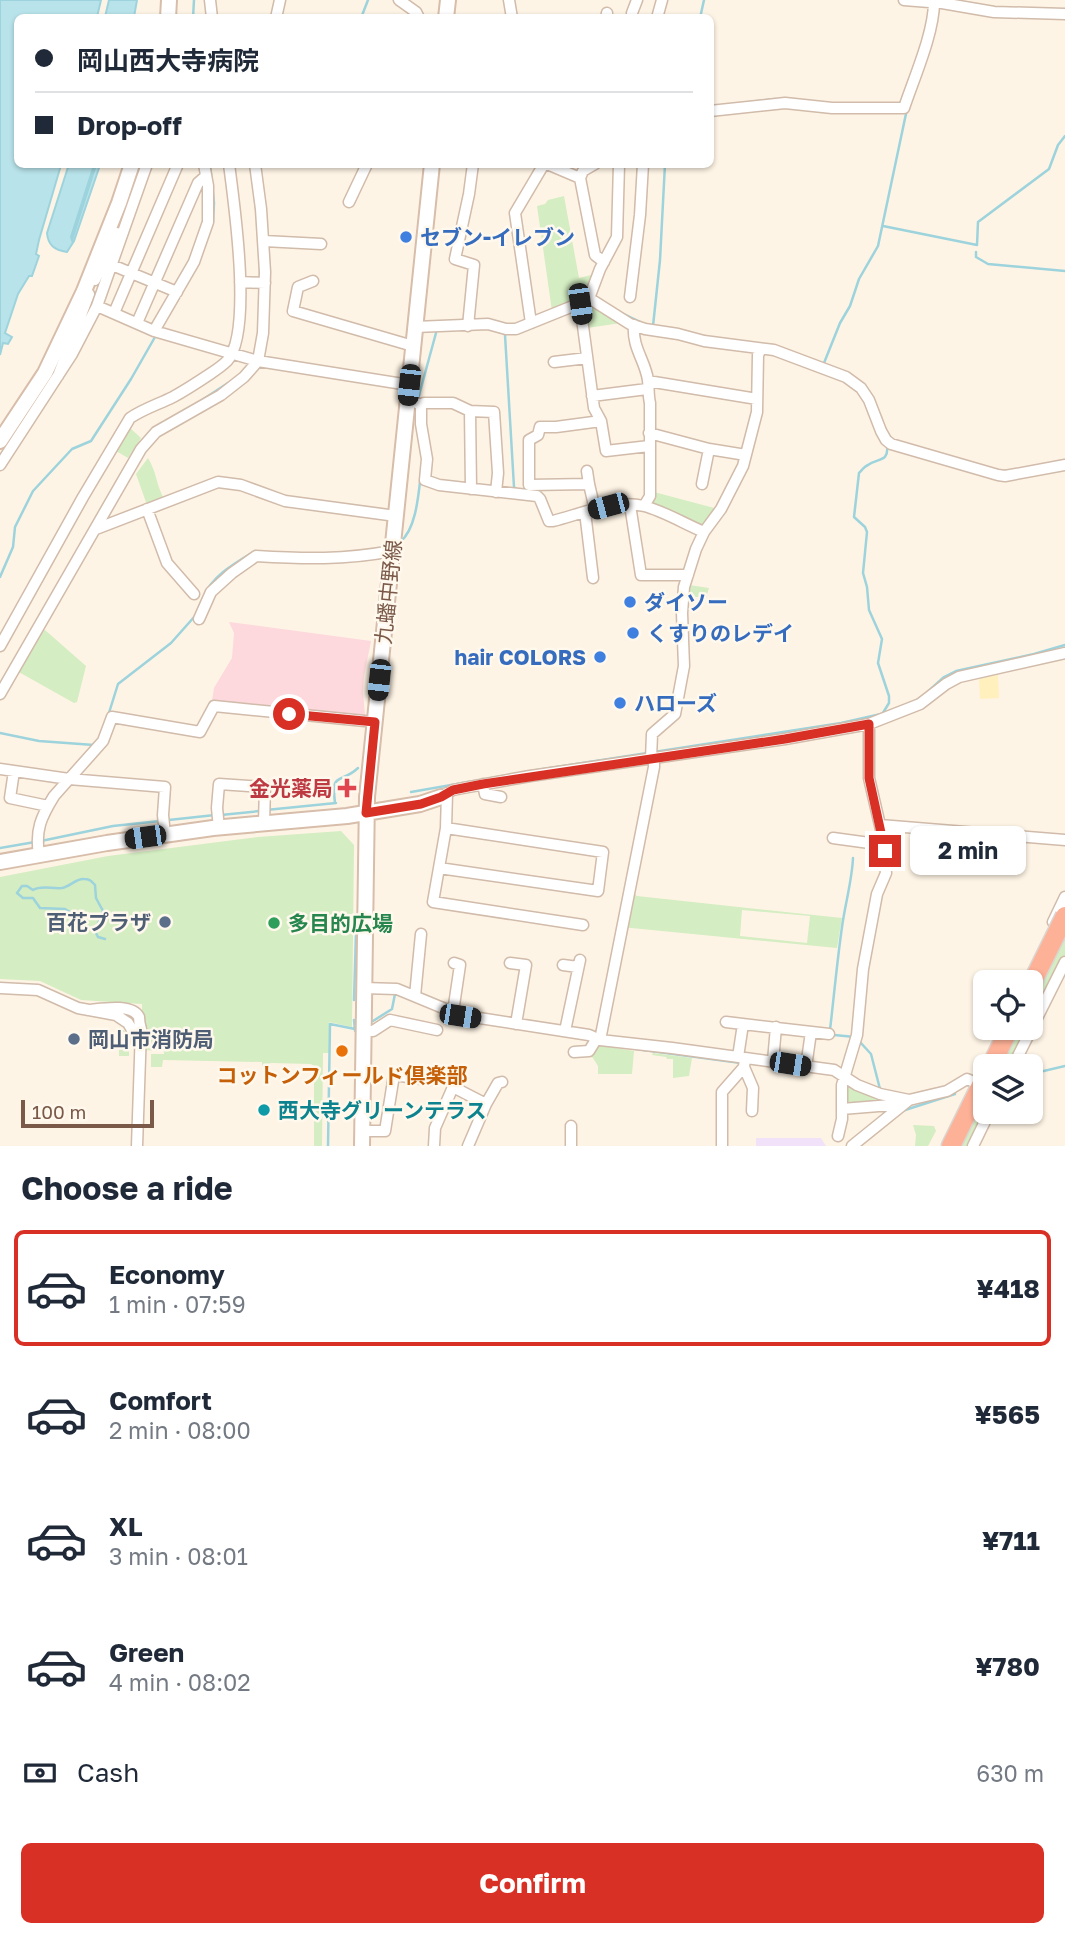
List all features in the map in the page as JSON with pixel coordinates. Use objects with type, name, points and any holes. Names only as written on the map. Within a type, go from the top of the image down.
[{"type":"highway","points":[[1037,970],[1058,921]]},
{"type":"highway","points":[[951,1146],[973,1094]]},
{"type":"main road","points":[[0,441],[45,373],[87,292],[131,168]]},
{"type":"main road","name":"九蟠中野線","points":[[362,1146],[366,813],[396,516],[416,427],[413,346],[432,168]]},
{"type":"main road","points":[[0,862],[37,846],[164,826],[265,814],[366,813],[421,804],[444,795]]},
{"type":"street","points":[[399,0],[417,14]]},
{"type":"street","points":[[632,13],[637,0]]},
{"type":"street","points":[[904,0],[994,12],[1065,14]]},
{"type":"street","points":[[714,111],[785,103],[832,108],[904,108],[926,44],[934,2]]},
{"type":"street","points":[[0,465],[72,354],[97,306],[146,168]]},
{"type":"street","points":[[114,313],[176,168]]},
{"type":"street","points":[[155,331],[194,262],[208,222],[205,168]]},
{"type":"street","points":[[0,646],[83,496],[130,418],[202,379],[232,355],[239,322],[240,282],[229,168]]},
{"type":"street","points":[[0,694],[141,449],[156,432],[221,395],[244,377],[258,361],[263,333],[261,283],[264,241],[255,168]]},
{"type":"street","points":[[349,202],[365,168]]},
{"type":"street","points":[[468,326],[474,265],[455,259],[469,194],[472,168]]},
{"type":"street","points":[[530,323],[515,214],[543,168]]},
{"type":"street","points":[[555,168],[580,178]]},
{"type":"street","points":[[588,168],[580,178],[595,256],[604,262]]},
{"type":"street","points":[[619,168],[617,237],[584,302],[587,358],[594,408],[601,421],[606,451],[649,446]]},
{"type":"street","points":[[630,297],[643,168]]},
{"type":"street","points":[[138,323],[198,183],[206,176]]},
{"type":"street","points":[[58,376],[87,292],[134,202]]},
{"type":"street","points":[[264,241],[321,244]]},
{"type":"street","points":[[112,265],[177,292]]},
{"type":"street","points":[[313,281],[298,287],[293,311],[413,346]]},
{"type":"street","points":[[240,282],[261,283]]},
{"type":"street","points":[[415,327],[488,324],[506,330],[516,329],[584,302],[597,302],[645,330],[774,350],[846,377],[861,388],[869,400],[881,431],[891,444],[1005,476],[1065,465]]},
{"type":"street","points":[[97,306],[155,331],[232,355],[424,403],[453,402],[470,411],[494,412],[498,473],[496,492]]},
{"type":"street","points":[[634,326],[633,339],[648,385],[650,403],[650,496],[644,506]]},
{"type":"street","points":[[574,1052],[589,1051],[596,1041],[652,780],[652,734],[675,714],[682,687],[684,587],[696,548],[721,509],[743,466],[757,412],[758,355],[761,349]]},
{"type":"street","points":[[554,362],[587,358]]},
{"type":"street","points":[[592,396],[648,385],[757,399]]},
{"type":"street","points":[[470,411],[471,489]]},
{"type":"street","points":[[589,484],[529,485],[529,440],[538,435],[540,427],[601,421]]},
{"type":"street","points":[[416,427],[427,459],[425,480],[439,485],[539,497]]},
{"type":"street","points":[[649,433],[709,449],[746,454]]},
{"type":"street","points":[[702,484],[709,449]]},
{"type":"street","points":[[587,471],[593,578]]},
{"type":"street","points":[[95,530],[218,482],[242,485],[285,501],[396,516]]},
{"type":"street","points":[[539,497],[542,485]]},
{"type":"street","points":[[539,497],[549,521],[608,506],[630,505],[644,506],[704,532]]},
{"type":"street","points":[[630,505],[640,575],[688,575]]},
{"type":"street","points":[[147,509],[167,563],[194,594]]},
{"type":"street","points":[[199,619],[211,592],[256,556],[324,559],[363,557],[392,551]]},
{"type":"street","points":[[583,925],[433,902],[446,828],[444,795],[483,784],[869,724],[920,704],[959,677],[1065,653]]},
{"type":"street","points":[[37,846],[40,824],[48,806],[103,741],[112,717],[200,732],[214,706],[375,722]]},
{"type":"street","points":[[838,1136],[842,1085],[857,1035],[863,969],[877,894],[886,873],[883,826],[869,778],[869,724]]},
{"type":"street","points":[[0,769],[69,779],[165,787],[164,826]]},
{"type":"street","points":[[14,771],[10,798],[48,806]]},
{"type":"street","points":[[218,818],[219,784],[265,787],[265,814]]},
{"type":"street","points":[[483,784],[485,794],[500,797]]},
{"type":"street","points":[[883,826],[1065,840]]},
{"type":"street","points":[[439,868],[598,891],[603,852],[446,828]]},
{"type":"street","points":[[833,838],[884,845]]},
{"type":"street","points":[[1031,970],[1058,921],[1065,897]]},
{"type":"street","points":[[1058,921],[1065,933]]},
{"type":"street","points":[[415,996],[421,934]]},
{"type":"street","points":[[1019,1054],[1065,962]]},
{"type":"street","points":[[453,1012],[460,965],[454,964]]},
{"type":"street","points":[[510,964],[526,965],[516,1024]]},
{"type":"street","points":[[563,965],[579,964],[565,1031]]},
{"type":"street","points":[[0,988],[38,990],[78,1008],[121,1017],[135,1035],[139,1050]]},
{"type":"street","points":[[363,988],[397,989],[460,1016],[589,1035],[596,1041],[743,1062],[773,1061],[834,1070],[857,1085],[910,1101]]},
{"type":"street","points":[[88,1010],[128,1009],[139,1018],[141,1028],[137,1146]]},
{"type":"street","points":[[135,1035],[139,1018]]},
{"type":"street","points":[[362,1031],[373,1031],[390,1020],[437,1030]]},
{"type":"street","points":[[726,1022],[829,1034]]},
{"type":"street","points":[[743,1024],[743,1062],[753,1088],[752,1111]]},
{"type":"street","points":[[773,1061],[776,1027]]},
{"type":"street","points":[[806,1067],[811,1032]]},
{"type":"street","points":[[722,1146],[722,1092],[743,1062]]},
{"type":"street","points":[[362,1131],[385,1131],[394,1075],[429,1080]]},
{"type":"street","points":[[842,1109],[910,1101],[947,1091],[967,1079],[973,1080]]},
{"type":"street","points":[[468,1146],[486,1104],[498,1083],[502,1082]]},
{"type":"street","points":[[434,1146],[436,1128],[453,1087],[486,1104]]},
{"type":"street","points":[[942,1146],[973,1091]]},
{"type":"street","points":[[852,1146],[910,1101]]},
{"type":"street","points":[[973,1146],[984,1124]]},
{"type":"street","points":[[571,1126],[571,1146]]},
{"type":"shaded area","points":[[229,622],[371,641],[364,676],[365,715],[212,701],[214,688],[232,658],[234,633]]},
{"type":"shaded area","points":[[756,1138],[821,1138],[826,1146],[756,1146]]},
{"type":"green space","points":[[564,196],[579,278],[595,274],[587,293],[552,311],[537,206]]},
{"type":"green space","points":[[592,303],[621,323],[587,328],[585,311],[587,305]]},
{"type":"green space","points":[[130,428],[141,438],[128,458],[116,451]]},
{"type":"green space","points":[[148,458],[164,499],[147,505],[136,474]]},
{"type":"green space","points":[[654,492],[718,509],[704,529],[650,503]]},
{"type":"green space","points":[[689,585],[709,588],[706,598],[688,596]]},
{"type":"green space","points":[[45,630],[86,666],[77,702],[74,703],[17,671],[40,631]]},
{"type":"green space","points":[[341,831],[354,845],[352,1027],[329,1022],[329,1053],[323,1053],[322,1146],[314,1146],[314,1066],[311,1064],[271,1063],[262,1066],[262,1062],[163,1060],[162,1067],[151,1067],[151,1054],[164,1054],[164,1051],[142,1050],[142,1004],[81,1000],[40,981],[0,979],[0,877],[108,856],[258,837]]},
{"type":"green space","points":[[630,890],[637,896],[842,918],[837,948],[621,927]],"holes":[[[742,910],[810,916],[807,943],[740,936]]]},
{"type":"green space","points":[[1063,935],[1065,936],[1065,955],[1043,1000],[1043,975]]},
{"type":"green space","points":[[119,1027],[127,1036],[129,1056],[119,1056]]},
{"type":"green space","points":[[1010,1040],[1022,1040],[1015,1054],[1004,1053]]},
{"type":"green space","points":[[596,1045],[634,1051],[632,1074],[598,1074],[598,1066],[591,1055]]},
{"type":"green space","points":[[652,1055],[692,1058],[689,1076],[673,1078],[673,1059]]},
{"type":"green space","points":[[845,1083],[877,1096],[877,1103],[848,1105]]},
{"type":"green space","points":[[973,1117],[973,1124],[979,1124],[970,1146],[958,1146]]},
{"type":"green space","points":[[913,1125],[934,1126],[936,1131],[928,1146],[915,1146]]},
{"type":"sand","points":[[998,675],[999,698],[980,699],[979,679]]},
{"type":"water","points":[[0,0],[101,0],[98,14],[14,14],[14,168],[60,168],[39,240],[36,254],[39,256],[32,276],[29,276],[18,294],[5,333],[12,337],[8,344],[3,343],[0,355]]},
{"type":"water","points":[[109,0],[137,0],[135,14],[106,14]]},
{"type":"water","points":[[68,168],[93,168],[72,240],[95,168],[99,168],[74,241],[67,252],[52,246],[47,233]]},
{"type":"waterway","points":[[193,14],[194,0]]},
{"type":"waterway","points":[[363,14],[368,0]]},
{"type":"waterway","points":[[701,14],[704,0]]},
{"type":"waterway","points":[[726,105],[775,99]]},
{"type":"waterway","points":[[824,363],[859,279],[878,246],[907,109]]},
{"type":"waterway","points":[[883,226],[977,245],[978,222],[1049,169],[1058,145],[1065,136]]},
{"type":"waterway","points":[[210,168],[213,222]]},
{"type":"waterway","points":[[653,326],[665,168]]},
{"type":"waterway","points":[[255,200],[257,217]]},
{"type":"waterway","points":[[976,252],[976,257],[988,264],[1065,271]]},
{"type":"waterway","points":[[260,266],[260,280]]},
{"type":"waterway","points":[[621,313],[640,322]]},
{"type":"waterway","points":[[418,399],[436,333]]},
{"type":"waterway","points":[[505,335],[514,487],[517,490]]},
{"type":"waterway","points":[[0,577],[13,547],[15,527],[33,491],[72,449],[91,441],[155,337]]},
{"type":"waterway","points":[[202,400],[228,383]]},
{"type":"waterway","points":[[417,406],[417,420]]},
{"type":"waterway","points":[[881,716],[889,703],[878,663],[882,639],[869,610],[863,573],[867,532],[854,517],[859,473],[885,457],[887,446]]},
{"type":"waterway","points":[[22,647],[128,462]]},
{"type":"waterway","points":[[397,575],[400,542],[406,536],[414,517],[422,465]]},
{"type":"waterway","points":[[204,597],[212,582],[225,570],[255,551],[259,552]]},
{"type":"waterway","points":[[108,716],[118,684],[171,643],[195,616]]},
{"type":"waterway","points":[[913,702],[944,677],[956,671],[1065,645]]},
{"type":"waterway","points":[[411,792],[841,723],[881,714]]},
{"type":"waterway","points":[[0,733],[39,741],[94,745]]},
{"type":"waterway","points":[[335,803],[336,782],[358,768]]},
{"type":"waterway","points":[[266,810],[336,803]]},
{"type":"waterway","points":[[221,815],[260,811]]},
{"type":"waterway","points":[[41,841],[113,826],[215,815]]},
{"type":"waterway","points":[[0,848],[35,842]]},
{"type":"waterway","points":[[853,858],[830,1030],[834,1035],[855,1037]]},
{"type":"waterway","points":[[78,917],[65,909],[40,908],[33,898],[23,898],[17,893],[22,886],[33,890],[43,887],[62,888],[78,880],[89,880],[95,885],[96,898],[103,911],[95,931],[98,937],[105,939]]},
{"type":"waterway","points":[[354,1000],[356,932]]},
{"type":"waterway","points":[[373,1021],[392,1009],[395,994],[399,995]]},
{"type":"waterway","points":[[444,1014],[461,1020]]},
{"type":"waterway","points":[[354,1020],[355,1031]]},
{"type":"waterway","points":[[328,1146],[330,1024],[355,1029]]},
{"type":"waterway","points":[[860,1039],[871,1054],[880,1089]]},
{"type":"waterway","points":[[636,1049],[741,1063]]},
{"type":"waterway","points":[[747,1063],[800,1070]]},
{"type":"waterway","points":[[1043,1071],[1065,1066]]},
{"type":"waterway","points":[[888,1091],[906,1095]]},
{"type":"waterway","points":[[902,1111],[955,1094]]},
{"type":"place","name":"セブン-イレブン","points":[[406,237]]},
{"type":"place","name":"ダイソー","points":[[630,602]]},
{"type":"place","name":"くすりのレデイ","points":[[633,633]]},
{"type":"place","name":"hair COLORS","points":[[600,657]]},
{"type":"place","name":"ハローズ","points":[[620,703]]},
{"type":"place","name":"金光薬局","points":[[347,788]]},
{"type":"place","name":"百花プラザ","points":[[165,922]]},
{"type":"place","name":"多目的広場","points":[[274,923]]},
{"type":"place","name":"岡山市消防局","points":[[74,1039]]},
{"type":"place","name":"コットンフィールド倶楽部","points":[[342,1051]]},
{"type":"place","name":"西大寺グリーンテラス","points":[[264,1110]]},
{"type":"route","points":[[289,714],[375,722],[366,813],[421,804],[453,790],[483,784],[869,724],[869,778],[885,851]]}]
